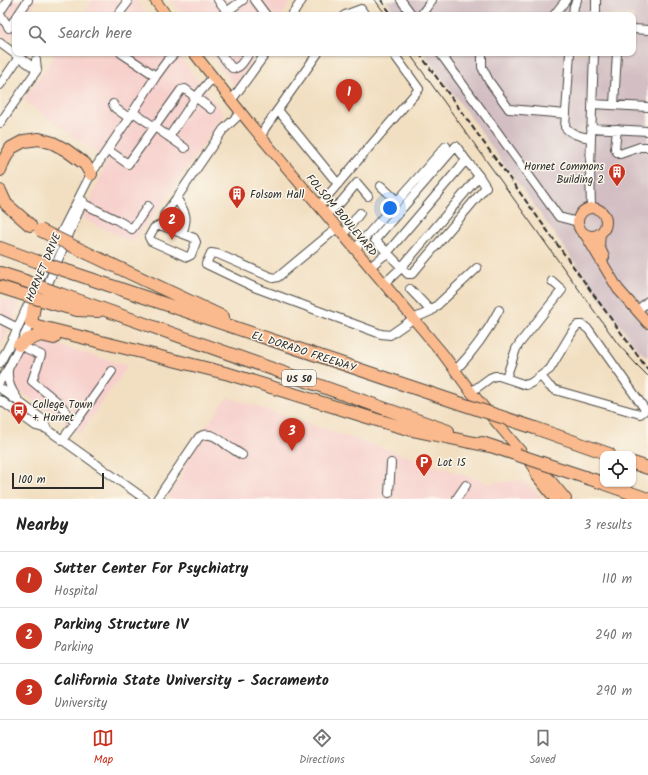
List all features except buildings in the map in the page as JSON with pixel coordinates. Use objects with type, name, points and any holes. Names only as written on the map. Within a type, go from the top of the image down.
[{"type":"highway","points":[[0,170],[11,148],[24,141],[39,139],[53,143],[66,150],[85,164],[91,174]]},
{"type":"highway","points":[[0,192],[6,204],[35,227]]},
{"type":"highway","points":[[0,208],[85,252],[273,340]]},
{"type":"highway","name":"EL DORADO FREEWAY","points":[[0,248],[600,451]]},
{"type":"highway","name":"US 50","points":[[0,273],[25,282],[58,299],[110,311],[489,446],[600,483]]},
{"type":"highway","points":[[0,287],[58,299]]},
{"type":"highway","points":[[28,294],[35,301],[31,323],[47,329],[230,374],[412,430],[489,446]]},
{"type":"highway","points":[[19,345],[40,335],[60,339],[77,336]]},
{"type":"highway","points":[[636,464],[648,468]]},
{"type":"highway","name":"US 50","points":[[613,487],[648,499]]},
{"type":"main road","points":[[155,0],[164,12]]},
{"type":"main road","name":"FOLSOM BOULEVARD","points":[[196,56],[231,101],[370,267],[534,467],[536,475],[555,499]]},
{"type":"main road","points":[[585,234],[594,236],[604,229],[606,224],[604,216],[598,209],[591,208],[585,210],[579,218],[579,227],[585,234],[618,289],[638,309],[648,316]]},
{"type":"main road","points":[[600,233],[599,246],[603,255],[648,323]]},
{"type":"main road","name":"FOLSOM BOULEVARD","points":[[534,467],[542,470],[566,499]]},
{"type":"street","points":[[8,0],[0,13],[9,28],[12,24]]},
{"type":"street","points":[[20,12],[28,0]]},
{"type":"street","points":[[218,0],[225,12]]},
{"type":"street","points":[[228,12],[243,0]]},
{"type":"street","points":[[255,0],[264,12]]},
{"type":"street","points":[[294,12],[302,0]]},
{"type":"street","points":[[401,0],[410,12]]},
{"type":"street","points":[[423,12],[432,0]]},
{"type":"street","points":[[556,12],[566,0]]},
{"type":"street","points":[[573,12],[577,0]]},
{"type":"street","points":[[596,0],[596,12]]},
{"type":"street","points":[[120,12],[125,3]]},
{"type":"street","points":[[352,12],[360,9],[362,12]]},
{"type":"street","points":[[636,29],[648,30]]},
{"type":"street","points":[[0,43],[12,52]]},
{"type":"street","points":[[126,56],[156,76]]},
{"type":"street","name":"HORNET DRIVE","points":[[0,363],[18,328],[28,294],[91,174],[156,76],[172,56]]},
{"type":"street","points":[[222,56],[232,68],[236,69],[247,56]]},
{"type":"street","points":[[231,101],[264,56]]},
{"type":"street","points":[[261,137],[265,128],[316,56]]},
{"type":"street","points":[[319,206],[419,89],[395,56]]},
{"type":"street","points":[[442,56],[559,218],[578,222]]},
{"type":"street","points":[[482,56],[482,67],[489,81],[509,109],[566,114]]},
{"type":"street","points":[[570,56],[565,127],[569,132],[576,136],[590,138]]},
{"type":"street","points":[[591,208],[590,138],[594,56]]},
{"type":"street","points":[[614,106],[617,56]]},
{"type":"street","points":[[0,85],[19,57],[37,70]]},
{"type":"street","points":[[0,123],[37,70],[36,60]]},
{"type":"street","points":[[169,137],[196,97],[213,77]]},
{"type":"street","points":[[108,150],[128,164],[181,90],[185,89],[211,109]]},
{"type":"street","points":[[112,104],[115,108],[155,127],[185,148]]},
{"type":"street","points":[[592,104],[648,107]]},
{"type":"street","points":[[278,110],[338,184]]},
{"type":"street","points":[[164,215],[223,130],[241,113]]},
{"type":"street","points":[[591,128],[648,131]]},
{"type":"street","points":[[617,129],[615,148],[620,154],[640,147],[648,147]]},
{"type":"street","points":[[355,249],[446,146]]},
{"type":"street","points":[[456,146],[479,176],[486,187],[412,274],[408,274],[401,268],[375,240],[456,146]]},
{"type":"street","name":"HORNET DRIVE","points":[[0,381],[8,369],[31,323],[101,160]]},
{"type":"street","points":[[370,267],[387,253],[466,160]]},
{"type":"street","points":[[384,284],[401,268],[479,176]]},
{"type":"street","points":[[326,214],[341,202],[357,183],[368,196]]},
{"type":"street","points":[[381,186],[397,201]]},
{"type":"street","points":[[176,199],[185,212],[182,233]]},
{"type":"street","points":[[82,202],[132,229],[148,206]]},
{"type":"street","points":[[360,213],[340,231],[278,277],[274,278],[218,254],[212,253],[206,264],[254,287],[381,334],[390,335],[413,319],[430,311],[477,268]]},
{"type":"street","points":[[160,225],[182,233],[194,238],[196,242],[191,255],[187,257],[151,241],[149,237],[154,228],[160,225]]},
{"type":"street","points":[[506,378],[518,344],[562,290],[552,281]]},
{"type":"street","points":[[410,289],[430,311]]},
{"type":"street","points":[[638,309],[648,301]]},
{"type":"street","points":[[455,371],[479,344],[499,310]]},
{"type":"street","points":[[0,319],[18,328]]},
{"type":"street","points":[[471,392],[495,376],[500,376],[526,385],[532,383],[541,376],[550,369],[574,329],[583,325],[589,330],[640,401],[644,411],[640,414],[554,390],[541,376]]},
{"type":"street","points":[[19,345],[41,355],[32,381],[60,404],[75,423]]},
{"type":"street","points":[[8,369],[9,384],[12,392],[19,402]]},
{"type":"street","points":[[62,440],[112,371]]},
{"type":"street","points":[[0,388],[42,419],[47,429]]},
{"type":"street","points":[[0,400],[36,426],[47,429],[145,499]]},
{"type":"street","points":[[157,499],[199,437],[202,435],[207,434],[215,436],[242,455]]},
{"type":"street","points":[[389,493],[391,463]]},
{"type":"street","points":[[457,498],[466,485]]},
{"type":"shaded area","points":[[0,0],[37,0],[29,12],[12,12],[12,36],[8,42],[0,32]]},
{"type":"shaded area","points":[[93,0],[136,0],[145,12],[84,12]]},
{"type":"shaded area","points":[[171,0],[292,0],[284,12],[180,12]]},
{"type":"shaded area","points":[[386,0],[648,0],[648,357],[638,350],[426,56],[636,56],[636,12],[394,12]]},
{"type":"shaded area","points":[[54,56],[179,56],[224,114],[164,202],[133,243],[83,219],[107,161],[23,100]]},
{"type":"shaded area","points":[[212,56],[255,56],[235,86]]},
{"type":"shaded area","points":[[0,298],[20,304],[0,348]]},
{"type":"shaded area","points":[[38,341],[48,342],[128,366],[80,434],[17,389],[13,383],[13,376],[30,345]]},
{"type":"shaded area","points":[[227,397],[489,483],[523,480],[544,499],[169,499],[168,496],[181,477],[183,467],[202,440],[204,430]]},
{"type":"tram line","points":[[375,0],[384,12]]},
{"type":"tram line","points":[[411,56],[618,344],[648,376]]},
{"type":"railway","points":[[381,0],[390,12]]},
{"type":"railway","points":[[421,56],[648,370]]},
{"type":"place","name":"Sutter Center For Psychiatry","points":[[349,112]]},
{"type":"place","name":"Hornet Commons Building 2","points":[[617,187]]},
{"type":"place","name":"Folsom Hall","points":[[237,209]]},
{"type":"place","name":"Parking Structure IV","points":[[172,240]]},
{"type":"place","name":"College Town + Hornet","points":[[19,425]]},
{"type":"place","name":"California State University - Sacramento","points":[[292,451]]},
{"type":"place","name":"Lot 15","points":[[424,477]]}]
